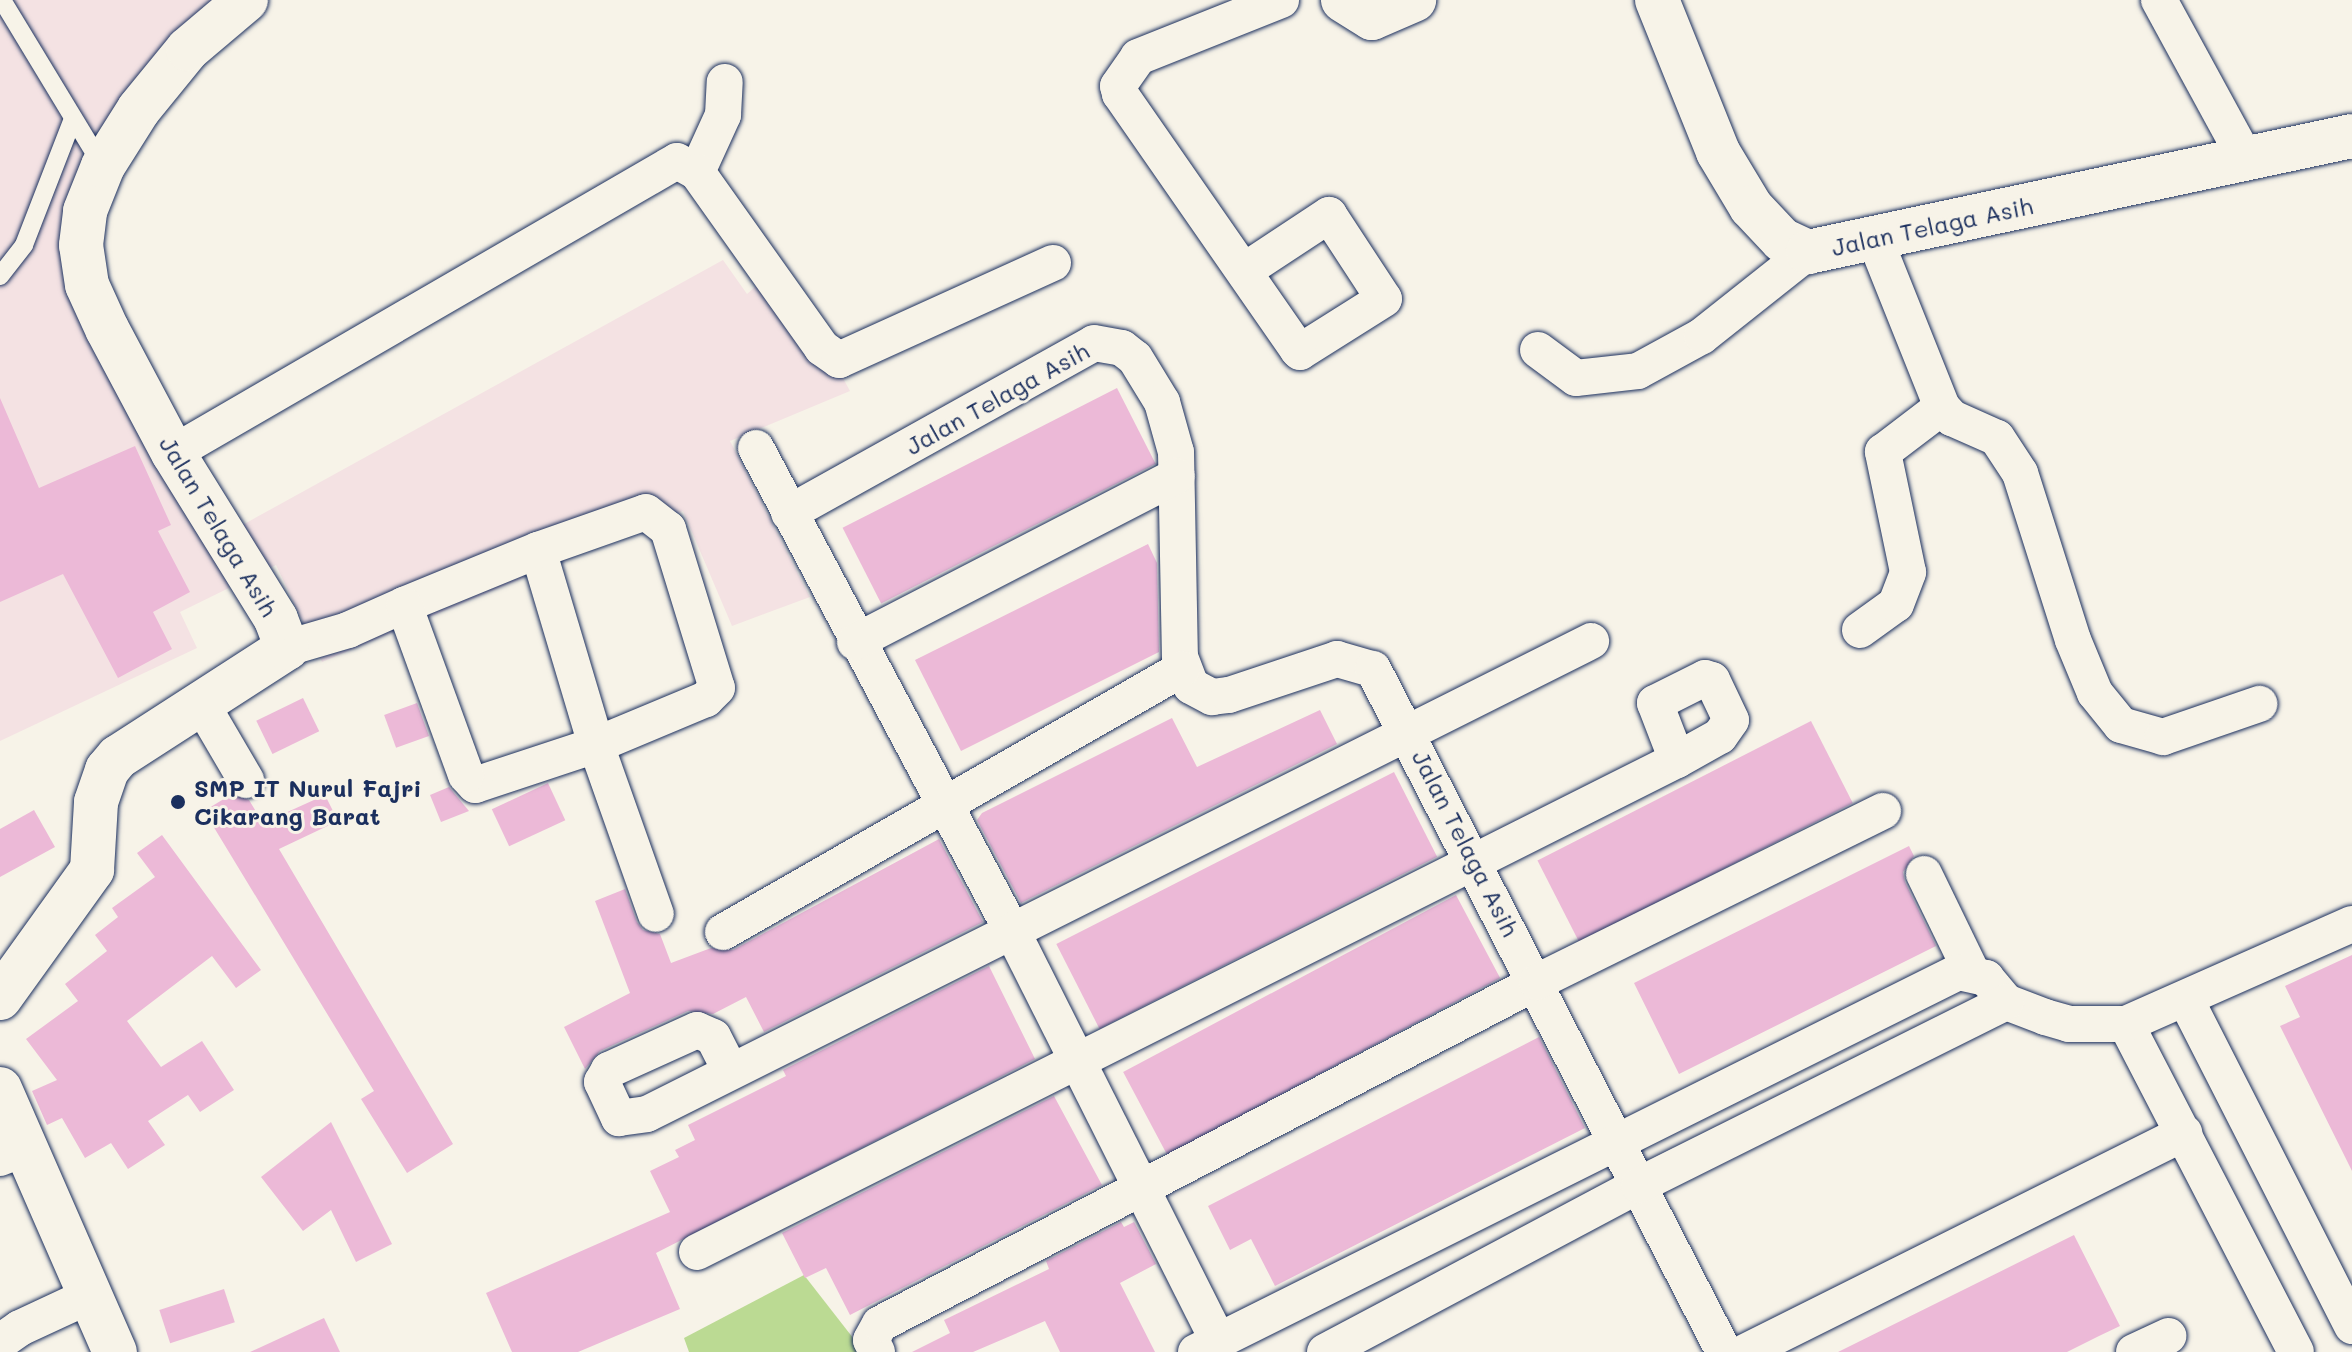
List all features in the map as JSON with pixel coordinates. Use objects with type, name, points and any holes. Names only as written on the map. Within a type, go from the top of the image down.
[{"type":"street","name":"Jalan Telaga Asih","points":[[246,0],[188,49],[103,166],[85,211],[81,245],[87,285],[173,453],[276,619],[287,648]]},
{"type":"street","points":[[1244,271],[1118,86],[1138,57],[1281,0]]},
{"type":"street","points":[[1343,0],[1372,18],[1414,0]]},
{"type":"street","name":"Jalan Telaga Asih","points":[[1657,0],[1718,152],[1751,207],[1782,240],[1808,252],[1876,242],[2352,136]]},
{"type":"street","points":[[2159,0],[2245,158]]},
{"type":"street","points":[[697,172],[723,115],[725,82]]},
{"type":"street","points":[[173,453],[677,161],[697,172],[822,348],[839,360],[1053,263]]},
{"type":"street","points":[[1876,242],[1942,407],[1952,418],[1986,431],[2008,451],[2020,473],[2073,640],[2095,693],[2121,725],[2163,737],[2259,704]]},
{"type":"street","points":[[1538,350],[1576,378],[1638,371],[1702,336],[1808,252]]},
{"type":"street","name":"Jalan Telaga Asih","points":[[789,513],[1094,343],[1122,348],[1147,373],[1169,422],[1177,476],[1182,669],[1191,686],[1212,697],[1337,659],[1359,661],[1386,685],[1616,1141],[1726,1351]]},
{"type":"street","points":[[1860,630],[1896,604],[1908,572],[1883,452],[1942,407]]},
{"type":"street","points":[[756,448],[855,642],[1012,931],[1074,1063],[1140,1190],[1207,1346],[1958,972],[1971,971],[1996,985],[2006,1002],[2069,1024],[2126,1024],[2352,924]]},
{"type":"street","points":[[855,642],[1177,476]]},
{"type":"street","points":[[1,993],[92,870],[96,802],[107,770],[118,757],[287,648],[348,630],[404,605],[538,550],[639,512],[656,515],[668,529],[718,679],[714,695],[596,745],[475,785],[466,775],[404,605]]},
{"type":"street","points":[[538,550],[596,745],[656,914]]},
{"type":"street","points":[[730,1070],[1591,641]]},
{"type":"street","points":[[723,932],[1182,669]]},
{"type":"street","points":[[202,705],[246,780]]},
{"type":"street","points":[[697,1252],[1677,760]]},
{"type":"street","points":[[877,1352],[871,1340],[880,1324],[1537,982],[1883,811]]},
{"type":"street","points":[[1924,874],[1971,971]]},
{"type":"street","points":[[2186,1000],[2352,1326]]},
{"type":"street","points":[[1325,1352],[1639,1185],[2006,1002]]},
{"type":"street","points":[[2126,1024],[2296,1352]]},
{"type":"street","points":[[0,1089],[12,1154],[91,1295],[115,1352]]},
{"type":"street","points":[[1726,1351],[2184,1133]]},
{"type":"street","points":[[0,1342],[20,1328],[91,1295]]},
{"type":"street","points":[[2134,1352],[2168,1336]]},
{"type":"lane","points":[[2,0],[72,121],[103,166]]},
{"type":"lane","points":[[0,276],[24,245],[72,121]]},
{"type":"shaded area","points":[[0,0],[214,0],[79,201],[84,269],[226,534],[723,260],[747,294],[781,264],[850,391],[730,441],[810,597],[732,626],[683,511],[322,662],[276,565],[180,612],[197,648],[0,741]]},
{"type":"green space","points":[[804,1275],[864,1352],[689,1352],[684,1338]]},
{"type":"building","points":[[1117,388],[1156,464],[881,604],[843,528]]},
{"type":"building","points":[[0,398],[39,488],[135,446],[171,525],[158,531],[190,592],[153,612],[172,649],[118,678],[63,574],[0,602]]},
{"type":"building","points":[[1148,544],[1157,563],[1159,652],[961,751],[915,660]]},
{"type":"building","points":[[303,698],[319,731],[272,754],[256,721]]},
{"type":"building","points":[[417,703],[429,736],[396,748],[384,715]]},
{"type":"building","points":[[1320,710],[1337,744],[1021,903],[977,820],[982,813],[1172,718],[1197,767]]},
{"type":"building","points":[[1811,721],[1853,803],[1579,942],[1537,860]]},
{"type":"building","points":[[1394,772],[1437,857],[1099,1029],[1056,944]]},
{"type":"building","points":[[548,783],[565,820],[509,846],[492,809]]},
{"type":"building","points":[[449,787],[469,811],[441,822],[430,795]]},
{"type":"building","points":[[232,794],[249,800],[263,823],[325,795],[338,821],[279,849],[453,1144],[407,1173],[361,1099],[374,1091],[204,811]]},
{"type":"building","points":[[34,810],[55,847],[0,877],[0,829]]},
{"type":"building","points":[[162,835],[261,970],[236,988],[212,956],[127,1021],[161,1067],[202,1041],[234,1090],[200,1112],[188,1095],[148,1121],[165,1145],[128,1169],[111,1143],[85,1158],[62,1118],[47,1125],[32,1091],[57,1080],[26,1039],[78,1001],[65,984],[107,951],[95,935],[118,917],[112,908],[155,877],[137,853]]},
{"type":"building","points":[[939,839],[983,922],[764,1032],[746,997],[713,1014],[688,1011],[600,1051],[585,1069],[564,1027],[630,993],[595,901],[625,889],[637,922],[643,930],[660,934],[671,963],[711,948],[733,950]]},
{"type":"building","points":[[1909,846],[1914,856],[1903,872],[1905,882],[1936,946],[1679,1074],[1634,983]]},
{"type":"building","points":[[1456,895],[1500,978],[1167,1155],[1123,1072]]},
{"type":"building","points":[[2352,955],[2352,1171],[2280,1026],[2300,1017],[2285,986]]},
{"type":"building","points":[[989,966],[1035,1059],[656,1253],[680,1309],[578,1352],[512,1352],[486,1293],[670,1212],[650,1171],[679,1157],[675,1150],[695,1140],[688,1125],[786,1076],[783,1070]]},
{"type":"building","points":[[1539,1037],[1585,1128],[1275,1286],[1251,1239],[1230,1250],[1208,1206]]},
{"type":"building","points":[[1054,1096],[1102,1185],[850,1315],[826,1268],[805,1278],[782,1233]]},
{"type":"building","points":[[331,1122],[392,1244],[356,1262],[331,1210],[303,1231],[261,1177]]},
{"type":"building","points":[[1121,1222],[1124,1227],[1134,1222],[1156,1264],[1120,1283],[1155,1352],[1060,1352],[1045,1321],[973,1352],[912,1352],[950,1333],[944,1320],[1049,1269],[1046,1261]]},
{"type":"building","points":[[2074,1235],[2120,1326],[2067,1352],[1838,1352]]},
{"type":"building","points":[[224,1289],[235,1322],[170,1343],[159,1310]]},
{"type":"building","points":[[324,1318],[340,1352],[250,1352]]},
{"type":"place","name":"SMP IT Nurul Fajri Cikarang Barat","points":[[178,802]]}]
